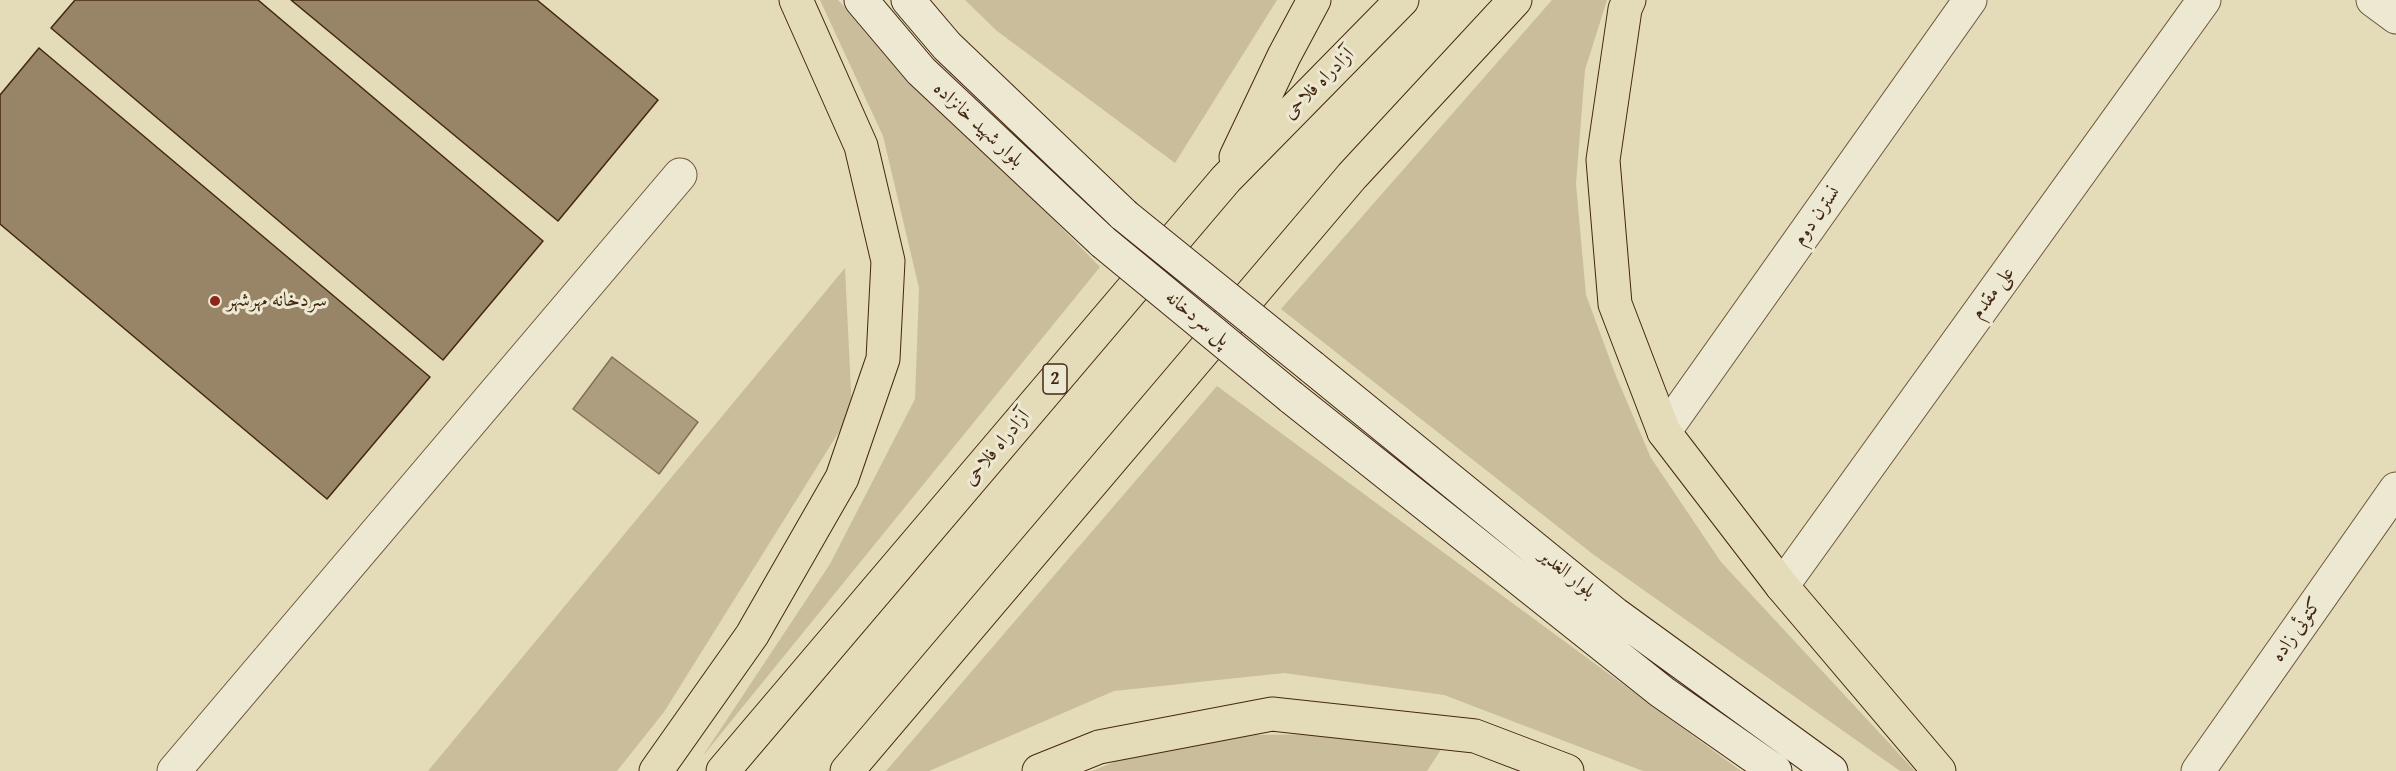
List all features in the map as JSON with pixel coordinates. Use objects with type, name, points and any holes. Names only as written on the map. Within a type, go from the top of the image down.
[{"type":"highway","points":[[656,771],[752,635],[842,478],[883,359],[888,261],[861,146],[796,0]]},
{"type":"highway","points":[[1226,179],[1284,56],[1314,0]]},
{"type":"highway","name":"آزادراه فلاحی","points":[[723,771],[1226,179],[1402,0]]},
{"type":"highway","points":[[847,771],[1352,176],[1515,0]]},
{"type":"highway","points":[[1629,0],[1625,9],[1603,160],[1606,204],[1615,304],[1664,432],[1782,586],[1939,771]]},
{"type":"highway","points":[[1039,771],[1099,747],[1272,714],[1475,736],[1567,771]]},
{"type":"street","name":"بلوار شهید خانزاده","points":[[861,0],[921,71],[1102,242]]},
{"type":"street","name":"بلوار شهید خانزاده","points":[[908,0],[947,46],[1124,215]]},
{"type":"street","name":"نسترن دوم","points":[[1664,432],[1970,0]]},
{"type":"street","name":"علی مقدم","points":[[1782,586],[2204,0]]},
{"type":"street","points":[[2373,0],[2396,17]]},
{"type":"street","points":[[174,771],[680,175]]},
{"type":"street","name":"پل سردخانه","points":[[1124,215],[1312,367]]},
{"type":"street","name":"پل سردخانه","points":[[1102,242],[1291,397]]},
{"type":"street","name":"بلوار الغدیر","points":[[1312,367],[1616,614],[1831,771]]},
{"type":"street","name":"بلوار الغدیر","points":[[1291,397],[1662,692],[1775,771]]},
{"type":"street","name":"کتوئی‌ زاده","points":[[2198,771],[2396,489]]},
{"type":"shaded area","points":[[820,0],[838,0],[1100,267],[702,757],[830,564],[915,399],[919,288],[883,136]]},
{"type":"shaded area","points":[[965,0],[1277,0],[1175,163],[997,31]]},
{"type":"shaded area","points":[[1552,0],[1607,0],[1585,70],[1576,184],[1586,295],[1616,376],[1651,458],[1721,562],[1915,771],[1900,771],[1594,555],[1281,309]]},
{"type":"shaded area","points":[[845,268],[852,411],[664,712],[617,771],[428,771]]},
{"type":"shaded area","points":[[612,357],[698,422],[659,474],[573,409]]},
{"type":"shaded area","points":[[1217,386],[1741,771],[1643,771],[1444,695],[1284,673],[1114,691],[929,771],[886,771]]},
{"type":"shaded area","points":[[1342,734],[1442,748],[1427,771],[1092,771],[1119,760],[1239,735]]},
{"type":"building","name":"سردخانه مهرشهر","points":[[75,0],[258,0],[543,241],[443,360],[51,28]]},
{"type":"building","points":[[291,0],[537,0],[658,100],[558,221]]},
{"type":"building","name":"سردخانه مهرشهر","points":[[39,48],[430,377],[327,499],[0,224],[0,95]]},
{"type":"place","name":"سردخانه مهرشهر","points":[[215,301]]}]
